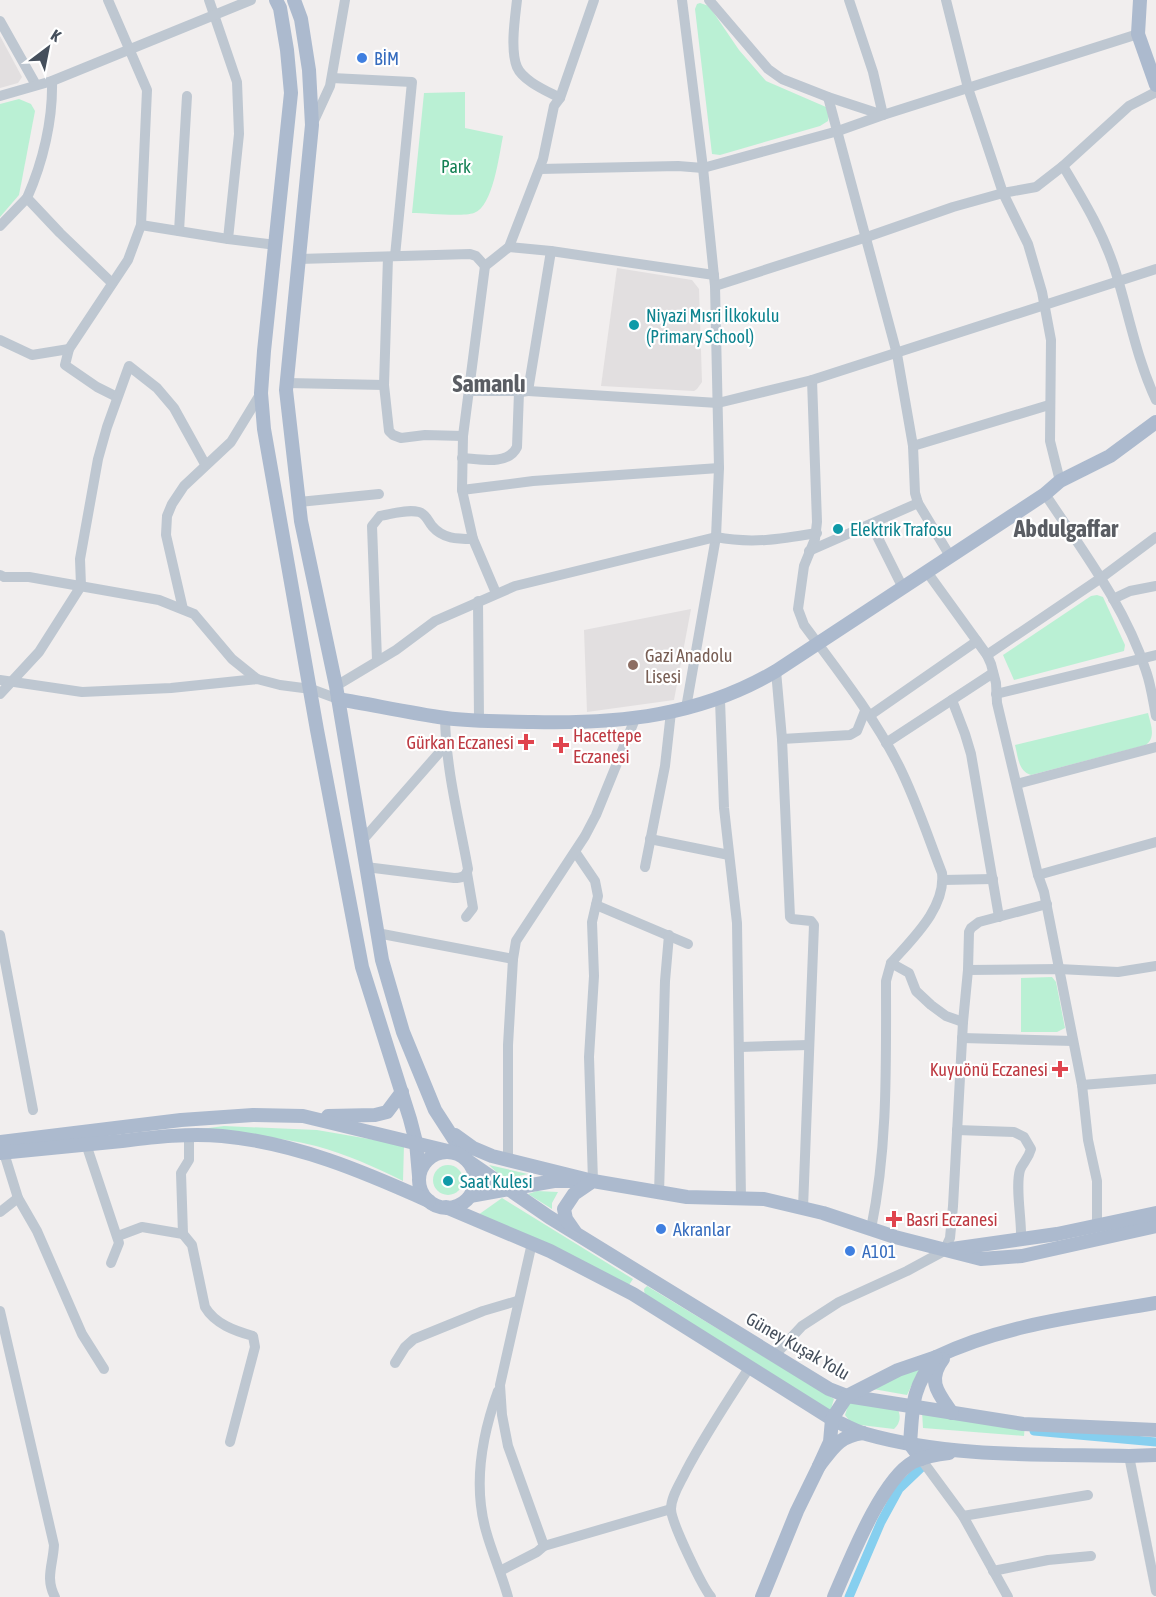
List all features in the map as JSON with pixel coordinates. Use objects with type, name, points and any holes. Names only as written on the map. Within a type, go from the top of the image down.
[{"type":"main road","points":[[276,0],[280,8],[287,50],[291,93],[261,393],[264,429],[362,967],[402,1092],[416,1142],[423,1194],[429,1201]]},
{"type":"main road","points":[[294,0],[301,19],[309,70],[312,125],[287,383],[298,501],[337,692],[382,960],[403,1032],[435,1110],[468,1161],[475,1178],[470,1196]]},
{"type":"main road","points":[[1140,0],[1138,34],[1156,85]]},
{"type":"main road","points":[[337,692],[445,718],[479,721],[588,723],[671,712],[720,700],[756,684],[1044,494],[1060,481],[1110,456],[1156,422]]},
{"type":"main road","points":[[1,1149],[181,1120],[253,1115],[375,1115],[387,1112],[402,1092]]},
{"type":"main road","points":[[435,1110],[459,1140],[473,1148],[508,1160],[593,1181],[659,1194],[764,1199],[824,1213],[944,1251],[981,1259],[1022,1256],[1156,1226]]},
{"type":"main road","points":[[303,1116],[416,1142],[452,1152],[468,1161]]},
{"type":"main road","points":[[1,1149],[189,1135],[221,1136],[276,1144],[316,1155],[360,1170],[437,1206],[446,1207],[455,1206],[470,1196],[508,1189],[554,1181],[593,1181]]},
{"type":"main road","points":[[419,1176],[422,1168],[434,1155],[452,1152]]},
{"type":"main road","name":"Güney Kuşak Yolu","points":[[468,1161],[577,1234],[829,1389],[847,1396],[1023,1424],[1156,1430]]},
{"type":"main road","points":[[577,1234],[566,1219],[564,1209],[574,1194],[593,1181]]},
{"type":"main road","points":[[446,1207],[532,1243],[633,1294],[832,1419],[863,1433],[962,1451],[1156,1455]]},
{"type":"main road","points":[[944,1251],[1097,1226],[1156,1213]]},
{"type":"main road","points":[[633,1294],[645,1276]]},
{"type":"main road","points":[[762,1597],[797,1511],[830,1442],[832,1419],[847,1396],[898,1370],[936,1357],[956,1347],[1017,1328],[1156,1303]]},
{"type":"main road","points":[[952,1413],[938,1392],[934,1380],[938,1366],[956,1347]]},
{"type":"main road","points":[[921,1459],[910,1443],[913,1407],[916,1389],[936,1357]]},
{"type":"main road","points":[[819,1466],[841,1440],[850,1435],[863,1433]]},
{"type":"main road","points":[[834,1597],[869,1520],[900,1473],[921,1459],[962,1451]]},
{"type":"street","points":[[108,0],[147,90],[141,225],[128,260],[69,349],[65,365],[96,387],[117,398]]},
{"type":"street","points":[[209,0],[237,82],[239,135],[228,238]]},
{"type":"street","points":[[0,96],[52,81],[251,0]]},
{"type":"street","points":[[312,125],[332,78],[345,0]]},
{"type":"street","points":[[517,0],[513,36],[517,68],[534,85],[560,98]]},
{"type":"street","points":[[496,593],[473,539],[462,490],[463,436],[485,266],[509,248],[540,169],[554,106],[560,98],[594,0]]},
{"type":"street","points":[[682,0],[715,280],[719,468],[716,537],[686,708]]},
{"type":"street","points":[[709,0],[768,69],[782,79],[883,115]]},
{"type":"street","points":[[849,0],[873,72],[883,115]]},
{"type":"street","points":[[946,0],[968,88],[1003,193],[1028,244],[1044,306],[1051,340],[1050,441],[1060,481]]},
{"type":"street","points":[[0,21],[36,85]]},
{"type":"street","points":[[540,169],[678,166],[703,168],[838,131],[1138,34]]},
{"type":"street","points":[[332,78],[412,82],[392,256],[384,385],[389,431],[401,438],[424,435],[463,436]]},
{"type":"street","points":[[0,226],[27,198],[40,169],[52,98],[52,81]]},
{"type":"street","points":[[509,248],[551,251],[715,280],[867,237],[953,207],[1003,193],[1036,187],[1063,166],[1129,106],[1156,92]]},
{"type":"street","points":[[179,231],[187,96]]},
{"type":"street","points":[[828,97],[897,354],[913,446],[915,493],[918,503],[950,556]]},
{"type":"street","points":[[1063,166],[1094,216],[1104,240],[1119,283],[1146,378],[1156,400]]},
{"type":"street","points":[[27,198],[112,283]]},
{"type":"street","points":[[141,225],[276,245]]},
{"type":"street","points":[[462,458],[502,459],[515,452],[523,392],[551,251]]},
{"type":"street","points":[[299,259],[470,254],[476,256],[485,266]]},
{"type":"street","points":[[470,391],[718,403],[812,380],[897,354],[1156,269]]},
{"type":"street","points":[[0,340],[32,355],[69,349]]},
{"type":"street","points":[[0,694],[39,652],[81,586],[80,559],[84,531],[106,427],[129,366],[157,388],[174,408],[205,464]]},
{"type":"street","points":[[812,380],[817,533],[804,566],[798,609],[804,626],[886,743],[922,819],[943,880],[927,920],[891,963],[886,981],[885,1129],[880,1187],[871,1229]]},
{"type":"street","points":[[287,383],[384,385]]},
{"type":"street","points":[[183,609],[166,535],[167,516],[184,486],[231,442],[261,393]]},
{"type":"street","points":[[913,446],[1049,405]]},
{"type":"street","points":[[462,490],[533,481],[719,468]]},
{"type":"street","points":[[1044,494],[1113,599],[1148,676],[1156,716]]},
{"type":"street","points":[[298,501],[379,495]]},
{"type":"street","points":[[809,551],[918,503]]},
{"type":"street","points":[[377,660],[372,526],[377,518],[409,511],[420,512],[440,533],[453,539],[473,539]]},
{"type":"street","points":[[871,524],[903,588]]},
{"type":"street","points":[[0,680],[82,692],[171,688],[256,679],[280,685],[337,692],[377,660],[396,650],[435,621],[496,593],[529,581],[716,537],[755,542],[817,533]]},
{"type":"street","points":[[987,655],[1101,578],[1156,537]]},
{"type":"street","points":[[927,572],[987,655],[993,673],[1038,875],[1047,904],[1082,1085],[1088,1140],[1097,1180],[1097,1226]]},
{"type":"street","points":[[0,575],[29,577],[159,600],[183,609],[194,614],[232,659],[256,679]]},
{"type":"street","points":[[1113,599],[1130,591],[1156,586]]},
{"type":"street","points":[[478,601],[479,721]]},
{"type":"street","points":[[782,739],[850,735],[857,731],[867,713],[977,641]]},
{"type":"street","points":[[996,694],[1156,655]]},
{"type":"street","points":[[776,671],[782,739],[790,916],[792,919],[811,921],[814,925],[803,1208]]},
{"type":"street","points":[[886,743],[993,673]]},
{"type":"street","points":[[720,700],[722,775],[737,923],[741,1199]]},
{"type":"street","points":[[952,700],[969,744],[999,917]]},
{"type":"street","points":[[645,867],[665,765],[671,712]]},
{"type":"street","points":[[445,718],[446,745],[473,908],[466,917]]},
{"type":"street","points":[[508,1160],[508,1045],[513,959],[520,933],[576,853],[596,815],[635,718]]},
{"type":"street","points":[[361,842],[446,745]]},
{"type":"street","points":[[1017,784],[1156,747]]},
{"type":"street","points":[[650,839],[729,855]]},
{"type":"street","points":[[1038,875],[1156,842]]},
{"type":"street","points":[[576,853],[595,881],[598,896],[592,922],[594,976],[589,1057],[593,1181]]},
{"type":"street","points":[[366,867],[454,878],[461,878],[467,873]]},
{"type":"street","points":[[943,880],[993,879]]},
{"type":"street","points":[[775,1355],[802,1326],[839,1302],[907,1271],[944,1251],[950,1238],[971,928],[979,922],[1047,904]]},
{"type":"street","points":[[596,905],[688,944]]},
{"type":"street","points":[[377,933],[513,959]]},
{"type":"street","points":[[0,934],[33,1110]]},
{"type":"street","points":[[659,1194],[665,981],[669,935]]},
{"type":"street","points":[[891,963],[909,973],[916,991],[931,1005],[946,1016],[963,1022]]},
{"type":"street","points":[[968,970],[1059,969],[1118,972],[1156,966]]},
{"type":"street","points":[[962,1038],[1073,1041]]},
{"type":"street","points":[[740,1047],[809,1045]]},
{"type":"street","points":[[1082,1085],[1156,1079]]},
{"type":"street","points":[[957,1130],[1014,1132],[1024,1137],[1031,1149],[1029,1159],[1021,1169],[1018,1188],[1021,1239]]},
{"type":"street","points":[[189,1135],[189,1160],[181,1173],[183,1234],[192,1245],[205,1307],[210,1316],[242,1333],[253,1336],[255,1347],[230,1442]]},
{"type":"street","points":[[86,1144],[118,1236],[119,1243],[111,1263]]},
{"type":"street","points":[[1,1149],[18,1198],[38,1231],[82,1334],[104,1369]]},
{"type":"street","points":[[0,1212],[18,1198]]},
{"type":"street","points":[[118,1236],[142,1227],[183,1234]]},
{"type":"street","points":[[508,1597],[486,1530],[481,1506],[481,1462],[487,1422],[500,1385],[517,1301],[532,1243]]},
{"type":"street","points":[[396,1364],[405,1347],[414,1339],[483,1311],[517,1301]]},
{"type":"street","points":[[0,1311],[54,1545],[53,1561],[48,1577],[55,1597]]},
{"type":"street","points":[[711,1597],[699,1578],[676,1527],[671,1509],[678,1487],[701,1443],[749,1368]]},
{"type":"street","points":[[500,1385],[502,1415],[508,1446],[544,1546]]},
{"type":"street","points":[[1129,1456],[1153,1565],[1156,1591]]},
{"type":"street","points":[[921,1459],[963,1516],[1008,1597]]},
{"type":"street","points":[[963,1516],[1088,1495]]},
{"type":"street","points":[[500,1571],[544,1546],[671,1509]]},
{"type":"street","points":[[993,1571],[1048,1560],[1091,1556]]},
{"type":"shaded area","points":[[0,36],[22,77],[18,83],[0,88]]},
{"type":"shaded area","points":[[617,268],[692,280],[699,289],[702,382],[694,391],[601,386]]},
{"type":"shaded area","name":"Gazi Anadolu Lisesi","points":[[691,609],[674,700],[587,712],[584,630]]},
{"type":"green space","points":[[700,3],[709,6],[739,50],[766,81],[826,107],[829,112],[828,121],[820,126],[720,155],[712,154],[695,9]]},
{"type":"green space","name":"Park","points":[[465,92],[465,128],[503,136],[497,167],[486,201],[481,209],[469,214],[412,213],[424,93]]},
{"type":"green space","points":[[19,99],[31,104],[35,111],[19,195],[0,217],[0,104]]},
{"type":"green space","points":[[1091,596],[1103,597],[1125,645],[1124,651],[1014,680],[1003,655]]},
{"type":"green space","points":[[1148,713],[1152,735],[1146,745],[1031,775],[1023,770],[1019,763],[1015,745]]},
{"type":"green space","points":[[1052,977],[1056,982],[1065,1028],[1057,1032],[1021,1032],[1021,978]]},
{"type":"green space","points":[[224,1126],[317,1130],[404,1145],[403,1181],[360,1161],[316,1146],[201,1129]]},
{"type":"green space","points":[[448,1165],[454,1166],[462,1174],[462,1186],[454,1194],[448,1195],[442,1194],[434,1186],[433,1180],[434,1174],[442,1166]]},
{"type":"green space","points":[[489,1165],[528,1174],[504,1179]]},
{"type":"green space","points":[[537,1191],[558,1192],[552,1203],[552,1209],[528,1194]]},
{"type":"green space","points":[[502,1198],[633,1279],[629,1285],[478,1215]]},
{"type":"green space","points":[[647,1286],[834,1399],[830,1412],[645,1297],[644,1289]]},
{"type":"green space","points":[[931,1359],[916,1376],[907,1395],[873,1389]]},
{"type":"green space","points":[[853,1401],[897,1407],[900,1416],[898,1424],[894,1429],[852,1424],[845,1415],[849,1403]]},
{"type":"green space","points":[[922,1411],[1025,1424],[1024,1436],[923,1428]]},
{"type":"waterway","points":[[1034,1431],[1156,1442]]},
{"type":"waterway","points":[[849,1597],[881,1522],[899,1489],[922,1467]]},
{"type":"place","name":"BİM","points":[[362,58]]},
{"type":"place","name":"Niyazi Mısri İlkokulu (Primary School)","points":[[634,325]]},
{"type":"place","name":"Elektrik Trafosu","points":[[838,529]]},
{"type":"place","name":"Gazi Anadolu Lisesi","points":[[633,665]]},
{"type":"place","name":"Gürkan Eczanesi","points":[[526,742]]},
{"type":"place","name":"Hacettepe Eczanesi","points":[[561,745]]},
{"type":"place","name":"Kuyuönü Eczanesi","points":[[1060,1069]]},
{"type":"place","name":"Saat Kulesi","points":[[448,1181]]},
{"type":"place","name":"Basri Eczanesi","points":[[894,1219]]},
{"type":"place","name":"Akranlar","points":[[661,1229]]},
{"type":"place","name":"A101","points":[[850,1251]]},
{"type":"district","name":"Samanlı","points":[[489,383]]},
{"type":"district","name":"Abdulgaffar","points":[[1066,528]]}]
